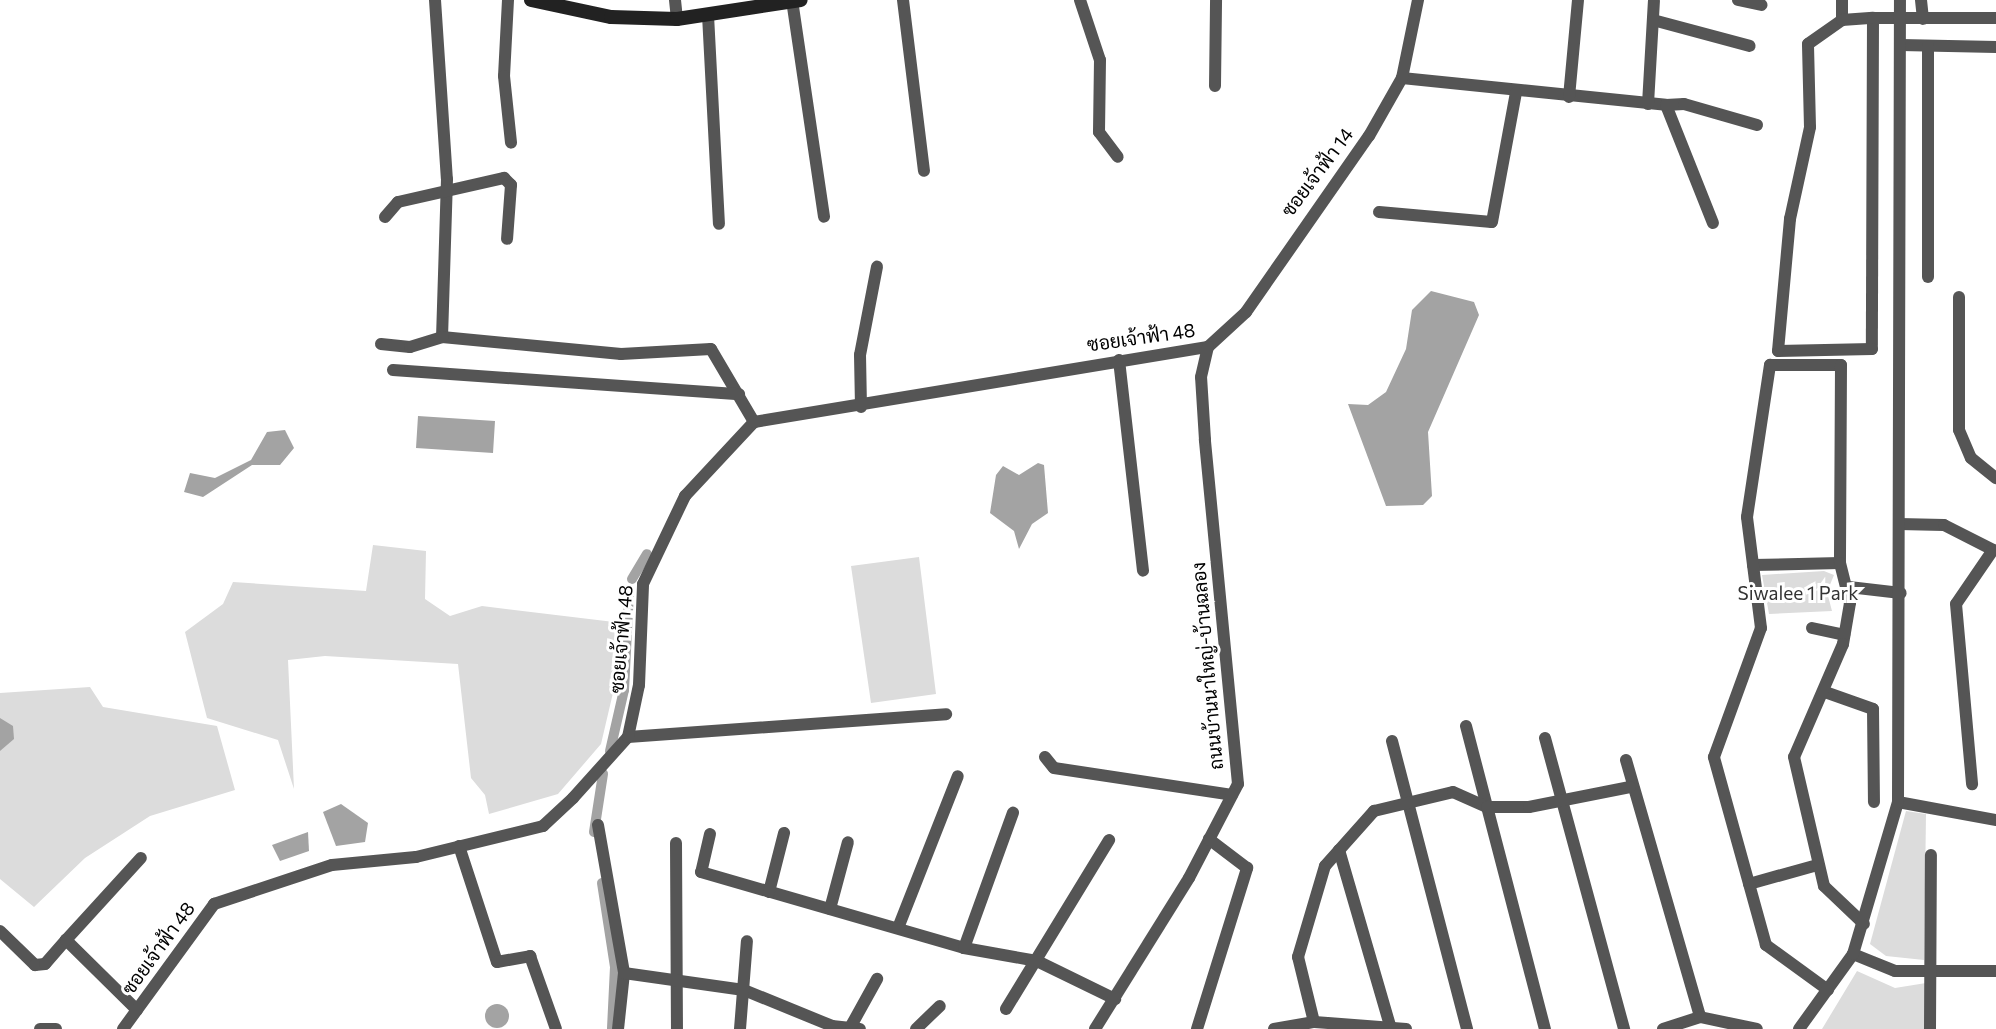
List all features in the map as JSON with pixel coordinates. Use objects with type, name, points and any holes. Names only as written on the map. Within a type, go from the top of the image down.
[{"type":"main road","points":[[531,0],[611,17],[677,19],[795,1]]},
{"type":"street","points":[[435,0],[447,190],[442,337]]},
{"type":"street","points":[[508,0],[504,76],[511,143]]},
{"type":"street","points":[[675,0],[677,19]]},
{"type":"street","points":[[903,0],[924,171]]},
{"type":"street","points":[[1080,0],[1100,60],[1099,132],[1118,157]]},
{"type":"street","points":[[1216,0],[1216,86]]},
{"type":"street","name":"ซอยเจ้าฟ้า 14","points":[[1208,347],[1246,312],[1369,136],[1402,78],[1418,0]]},
{"type":"street","points":[[1569,97],[1578,0]]},
{"type":"street","points":[[1738,0],[1761,5]]},
{"type":"street","points":[[1842,0],[1842,20]]},
{"type":"street","points":[[1800,1029],[1853,954],[1898,802],[1901,593],[1900,0]]},
{"type":"street","points":[[1921,0],[1923,19]]},
{"type":"street","points":[[795,1],[824,217]]},
{"type":"street","points":[[1648,104],[1654,2]]},
{"type":"street","points":[[708,15],[719,224]]},
{"type":"street","points":[[1873,18],[1872,349],[1779,351],[1790,219],[1810,127],[1808,44],[1842,20],[1873,18],[1996,18]]},
{"type":"street","points":[[1653,20],[1749,46]]},
{"type":"street","points":[[1901,45],[1996,47]]},
{"type":"street","points":[[1928,46],[1928,276]]},
{"type":"street","points":[[1402,78],[1516,93],[1666,105],[1757,125]]},
{"type":"street","points":[[1378,212],[1492,222],[1516,93]]},
{"type":"street","points":[[1666,105],[1713,223]]},
{"type":"street","points":[[385,217],[398,202],[507,178],[508,239]]},
{"type":"street","points":[[861,408],[860,355],[877,267]]},
{"type":"street","points":[[1959,297],[1959,430],[1971,458],[1996,478]]},
{"type":"street","points":[[381,344],[410,347],[442,337],[621,354],[711,349],[754,422]]},
{"type":"street","name":"ซอยเจ้าฟ้า 48","points":[[123,1029],[214,904],[332,865],[459,846],[543,826],[628,737],[639,685],[643,583],[685,496],[754,422],[861,408],[1119,360],[1208,347]]},
{"type":"street","name":"ถนนบ้านนาใหญ่-บ้านฉลอง","points":[[1095,1029],[1209,839],[1238,784],[1201,377],[1208,347]]},
{"type":"street","points":[[1119,360],[1143,571]]},
{"type":"street","points":[[1828,989],[1766,945],[1714,757],[1761,628],[1748,517],[1770,365],[1842,365],[1840,563],[1849,587],[1844,635],[1825,692],[1794,757],[1817,865],[1836,904],[1864,924]]},
{"type":"street","points":[[393,369],[739,394]]},
{"type":"street","points":[[1899,524],[1944,525],[1995,548],[1956,604],[1972,784]]},
{"type":"street","points":[[1754,565],[1840,563]]},
{"type":"street","points":[[1849,587],[1901,593]]},
{"type":"street","points":[[1812,628],[1844,635]]},
{"type":"street","points":[[1825,692],[1873,709],[1874,802]]},
{"type":"street","points":[[628,737],[946,714]]},
{"type":"street","points":[[1466,726],[1545,1029]]},
{"type":"street","points":[[1545,738],[1624,1029]]},
{"type":"street","points":[[1392,741],[1467,1029]]},
{"type":"street","points":[[1045,757],[1054,768],[1232,795]]},
{"type":"street","points":[[1626,760],[1630,787],[1700,1017]]},
{"type":"street","points":[[898,928],[958,776]]},
{"type":"street","points":[[1314,1022],[1298,957],[1325,866],[1374,811],[1407,798],[1453,792],[1487,807],[1562,804],[1630,787]]},
{"type":"street","points":[[1898,802],[1996,820]]},
{"type":"street","points":[[964,948],[1013,813]]},
{"type":"street","points":[[598,825],[624,973],[618,1029]]},
{"type":"street","points":[[769,892],[784,833]]},
{"type":"street","points":[[710,834],[701,872],[964,948],[1037,961],[1115,999]]},
{"type":"street","points":[[1197,1029],[1247,868],[1209,839]]},
{"type":"street","points":[[1006,1009],[1110,840]]},
{"type":"street","points":[[830,909],[848,842]]},
{"type":"street","points":[[676,843],[681,981],[677,1029]]},
{"type":"street","points":[[459,846],[496,962],[530,956],[556,1029]]},
{"type":"street","points":[[1339,850],[1390,1026]]},
{"type":"street","points":[[1930,1029],[1931,855]]},
{"type":"street","points":[[0,931],[34,965],[46,964],[141,858]]},
{"type":"street","points":[[1749,884],[1817,865]]},
{"type":"street","points":[[66,940],[137,1010]]},
{"type":"street","points":[[740,1029],[747,941]]},
{"type":"street","points":[[1853,954],[1895,971],[1996,971]]},
{"type":"street","points":[[624,973],[744,990],[832,1028],[855,1028],[877,979]]},
{"type":"street","points":[[916,1029],[940,1006]]},
{"type":"street","points":[[1663,1029],[1700,1017],[1757,1029]]},
{"type":"street","points":[[1273,1029],[1314,1022],[1406,1029]]},
{"type":"street","points":[[40,1029],[56,1029]]},
{"type":"green space","points":[[373,545],[426,551],[425,599],[450,616],[482,606],[614,622],[616,680],[601,744],[558,794],[489,814],[485,795],[471,778],[458,664],[325,656],[288,660],[294,789],[278,740],[207,718],[185,632],[223,604],[233,582],[366,591]]},
{"type":"green space","points":[[919,557],[936,694],[871,703],[851,566]]},
{"type":"green space","name":"Siwalee 1 Park","points":[[1824,571],[1834,575],[1827,592],[1832,611],[1769,614],[1762,575]]},
{"type":"green space","points":[[90,687],[103,707],[217,726],[235,790],[150,816],[85,858],[34,907],[0,879],[0,693]]},
{"type":"green space","points":[[1906,811],[1926,814],[1924,960],[1886,956],[1870,944]]},
{"type":"green space","points":[[1857,971],[1895,988],[1926,983],[1925,1029],[1822,1029]]},
{"type":"shaded area","points":[[1431,291],[1474,302],[1479,315],[1428,432],[1432,496],[1423,505],[1386,506],[1348,404],[1368,405],[1386,392],[1406,349],[1412,310]]},
{"type":"shaded area","points":[[418,416],[495,421],[493,453],[416,448]]},
{"type":"shaded area","points":[[285,430],[294,448],[280,465],[252,465],[203,497],[184,492],[190,473],[215,478],[251,460],[267,432]]},
{"type":"shaded area","points":[[1038,463],[1044,465],[1048,513],[1032,524],[1019,549],[1014,531],[990,513],[996,475],[1003,466],[1019,475]]},
{"type":"shaded area","points":[[0,718],[13,726],[14,739],[0,751]]},
{"type":"shaded area","points":[[341,804],[368,823],[365,842],[336,846],[323,812]]},
{"type":"shaded area","points":[[308,832],[309,851],[280,861],[272,845]]},
{"type":"shaded area","points":[[497,1004],[506,1007],[509,1016],[506,1025],[497,1028],[488,1025],[485,1016],[488,1007]]},
{"type":"waterway","points":[[632,579],[647,554]]},
{"type":"waterway","points":[[610,751],[624,690],[629,590]]},
{"type":"waterway","points":[[594,832],[603,774]]},
{"type":"waterway","points":[[602,883],[615,967],[612,1029]]}]
